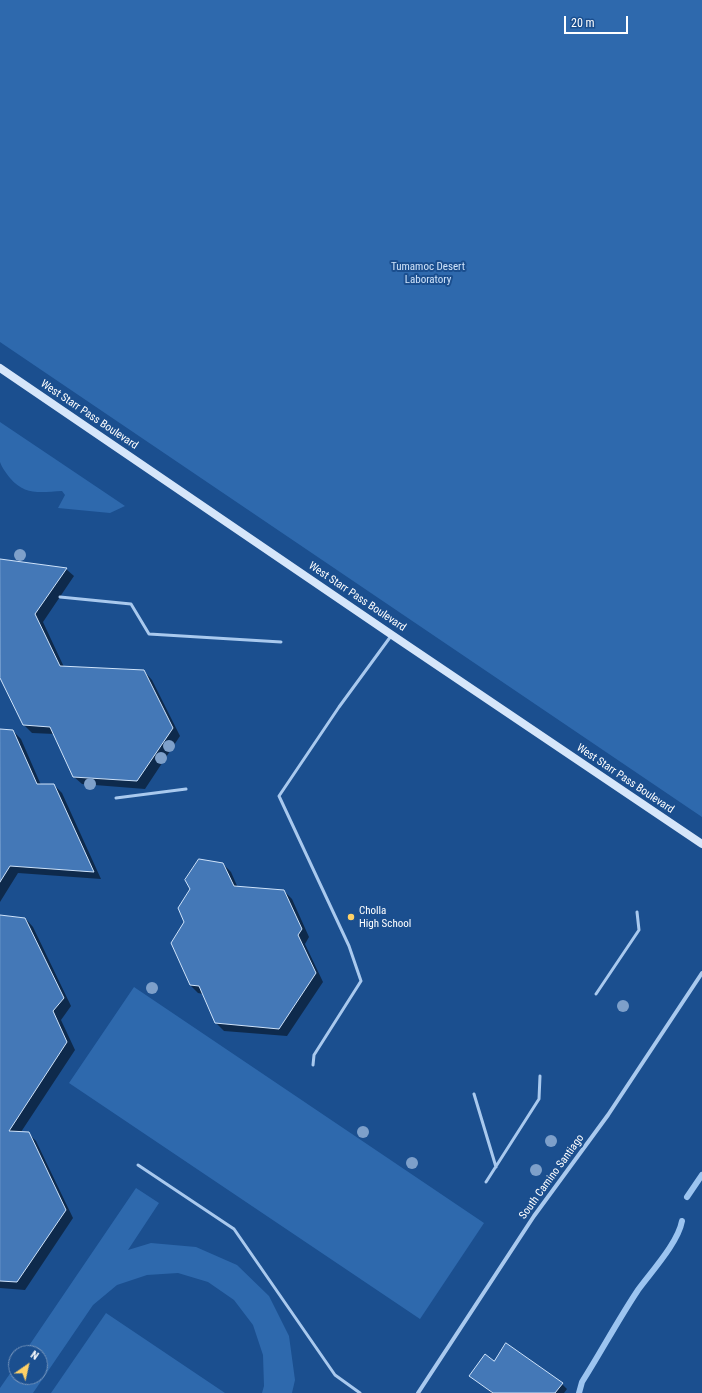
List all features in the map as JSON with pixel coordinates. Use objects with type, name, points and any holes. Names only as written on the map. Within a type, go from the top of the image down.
[{"type":"main road","name":"West Starr Pass Boulevard","points":[[0,368],[702,844]]},
{"type":"street","name":"South Camino Santiago","points":[[418,1393],[534,1216],[608,1115],[702,973]]},
{"type":"lane","points":[[60,597],[131,604],[149,634],[280,642]]},
{"type":"lane","points":[[312,1065],[314,1055],[361,981],[349,946],[278,796],[392,635]]},
{"type":"lane","points":[[116,798],[186,789]]},
{"type":"lane","points":[[596,994],[639,930],[637,912]]},
{"type":"lane","points":[[486,1182],[539,1099],[540,1076]]},
{"type":"lane","points":[[474,1094],[496,1167]]},
{"type":"lane","points":[[138,1165],[234,1229],[335,1375],[360,1393]]},
{"type":"green space","name":"Tumamoc Desert Laboratory","points":[[0,0],[702,0],[702,817],[0,342]]},
{"type":"green space","points":[[0,422],[125,506],[110,513],[58,508],[65,495],[62,491],[34,492],[22,488],[16,484],[3,469],[0,462]]},
{"type":"green space","points":[[134,987],[484,1223],[420,1319],[69,1083]]},
{"type":"green space","points":[[136,1188],[159,1203],[128,1250],[151,1243],[196,1247],[237,1265],[269,1296],[289,1336],[295,1380],[292,1393],[262,1393],[264,1386],[263,1355],[253,1325],[234,1300],[208,1282],[178,1273],[147,1275],[117,1285],[93,1305],[48,1371],[48,1345],[29,1345]]},
{"type":"green space","points":[[106,1313],[225,1393],[51,1393]]},
{"type":"green space","points":[[8,1376],[8,1385],[38,1385],[33,1393],[0,1393],[0,1388]]},
{"type":"building","points":[[0,559],[67,568],[35,614],[60,666],[144,670],[173,728],[137,781],[73,777],[50,727],[23,725],[0,678]]},
{"type":"building","points":[[0,729],[13,730],[37,784],[54,784],[94,872],[10,866],[0,882]]},
{"type":"building","points":[[199,859],[223,863],[234,886],[284,890],[302,929],[298,935],[316,973],[279,1029],[215,1023],[199,986],[190,985],[171,943],[184,922],[178,908],[190,889],[185,880]]},
{"type":"building","points":[[0,915],[25,918],[64,998],[53,1011],[67,1042],[9,1131],[29,1132],[66,1210],[17,1282],[0,1281]]},
{"type":"building","points":[[506,1343],[563,1383],[555,1393],[493,1393],[469,1376],[485,1354],[494,1361]]},
{"type":"waterway","points":[[687,1197],[702,1175]]},
{"type":"waterway","points":[[579,1393],[582,1382],[631,1301],[670,1248],[682,1221]]},
{"type":"place","name":"Cholla High School","points":[[351,917]]}]
